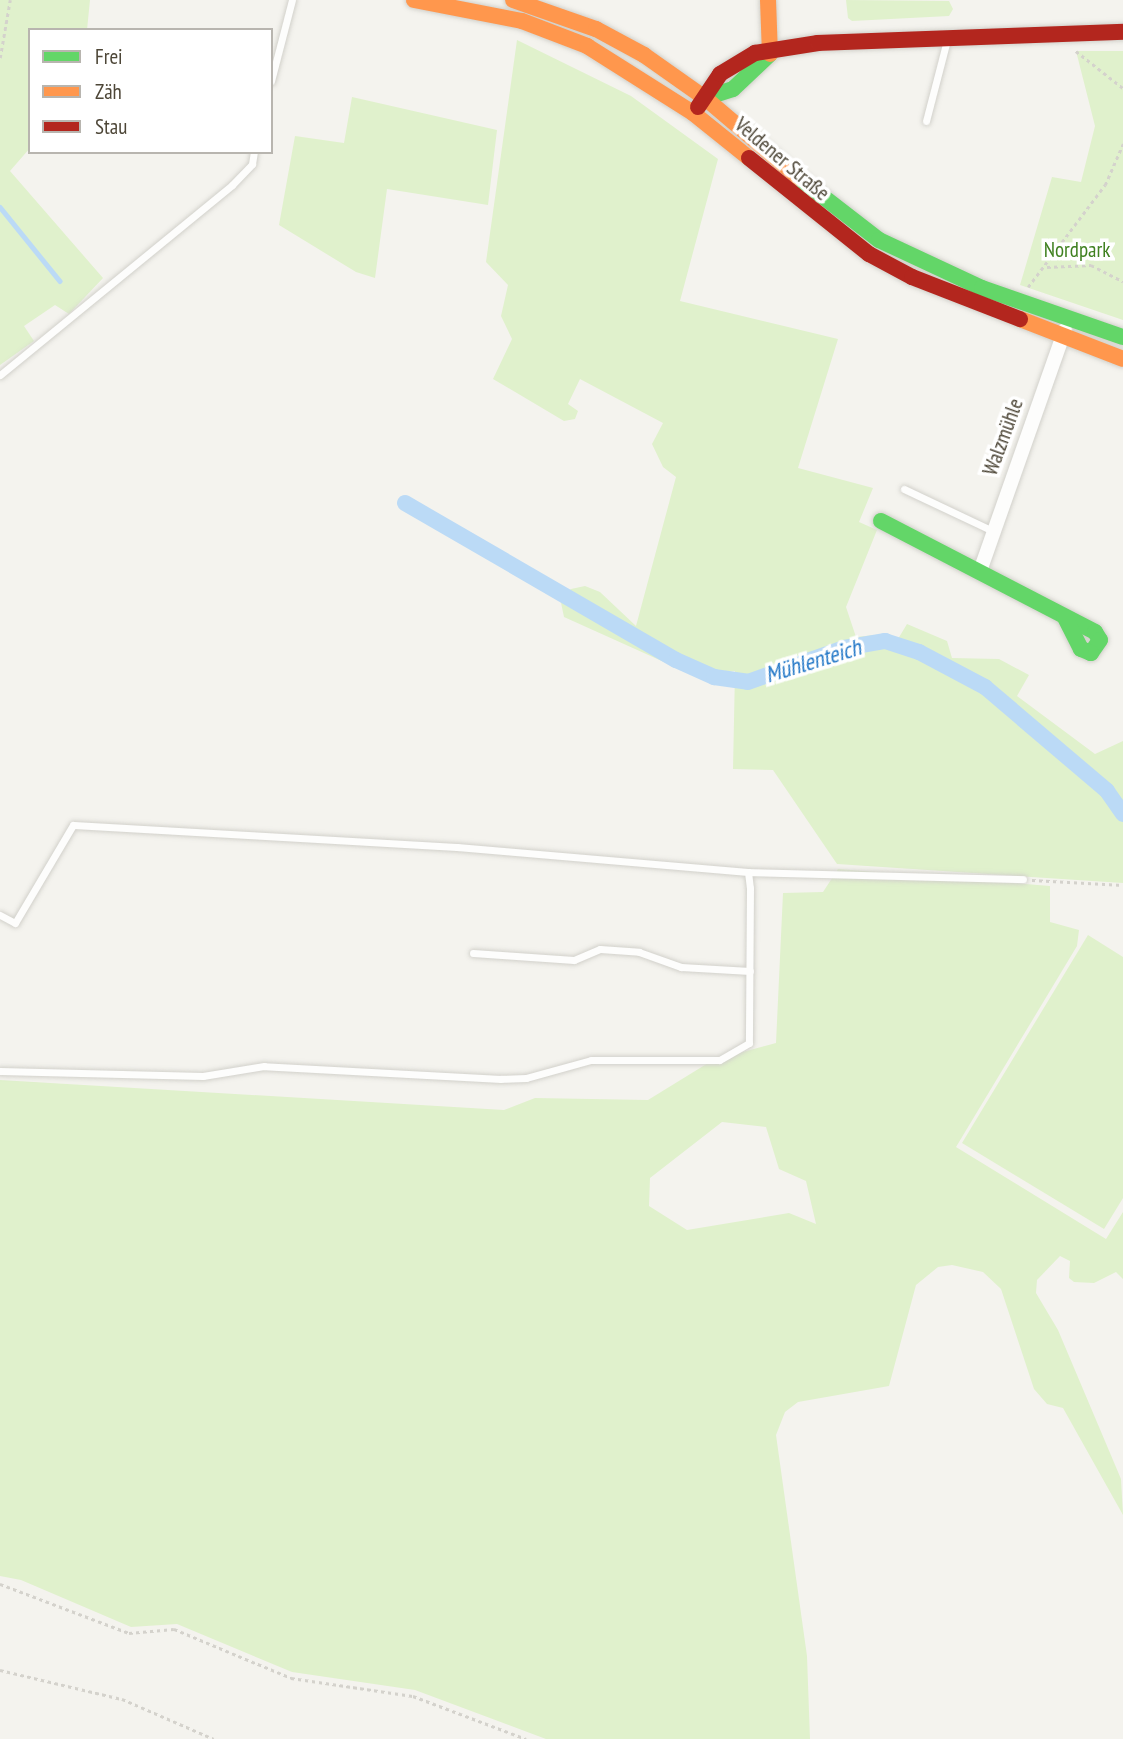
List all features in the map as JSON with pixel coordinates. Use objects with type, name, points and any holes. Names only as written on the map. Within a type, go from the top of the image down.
[{"type":"street","name":"Veldener Straße","points":[[414,0],[522,22],[587,46],[693,113],[869,254],[912,277],[1123,359]]},
{"type":"street","name":"Veldener Straße","points":[[513,0],[596,29],[705,98],[853,224],[918,262],[1017,301],[1123,337]]},
{"type":"street","points":[[768,0],[770,54]]},
{"type":"street","points":[[693,113],[705,98],[733,89],[770,54],[818,43],[948,36],[1123,32]]},
{"type":"street","name":"Walzmühle","points":[[980,571],[1069,318]]},
{"type":"street","points":[[881,521],[1065,617]]},
{"type":"lane","points":[[273,73],[292,0]]},
{"type":"lane","points":[[926,121],[948,36]]},
{"type":"lane","points":[[273,38],[282,39]]},
{"type":"lane","points":[[0,374],[232,185],[251,164],[254,154]]},
{"type":"lane","points":[[904,489],[993,531]]},
{"type":"lane","points":[[0,915],[15,923],[73,825],[457,847],[748,872],[1023,880]]},
{"type":"lane","points":[[0,1071],[203,1076],[264,1066],[501,1079],[526,1078],[591,1060],[719,1060],[749,1043],[748,872]]},
{"type":"lane","points":[[473,953],[574,960],[600,949],[639,951],[681,967],[750,971]]},
{"type":"path","points":[[0,58],[10,0]]},
{"type":"path","points":[[1074,50],[1123,88]]},
{"type":"path","points":[[1017,301],[1105,185],[1123,144]]},
{"type":"path","points":[[1045,267],[1091,265],[1123,281]]},
{"type":"path","points":[[1023,880],[1123,885]]},
{"type":"path","points":[[0,1584],[129,1633],[174,1629],[291,1678],[413,1696],[526,1739]]},
{"type":"path","points":[[0,1670],[122,1699],[214,1739]]},
{"type":"green space","points":[[0,0],[90,0],[87,28],[28,28],[28,150],[10,171],[103,278],[69,314],[55,305],[24,326],[34,341],[0,365]]},
{"type":"green space","points":[[846,0],[949,1],[953,9],[949,16],[852,21],[848,18]]},
{"type":"green space","points":[[517,40],[631,96],[718,159],[680,301],[838,339],[798,468],[873,488],[859,522],[877,530],[846,607],[856,637],[884,634],[898,639],[907,624],[947,641],[952,658],[999,659],[1029,675],[1017,696],[1095,754],[1123,741],[1123,883],[837,864],[773,770],[733,769],[735,671],[695,676],[564,617],[560,598],[571,589],[585,586],[600,592],[636,626],[676,477],[663,467],[652,444],[663,423],[580,379],[568,404],[578,411],[575,419],[564,421],[493,379],[512,339],[501,316],[508,285],[486,262]]},
{"type":"green space","name":"Nordpark","points":[[1076,51],[1123,51],[1123,320],[1020,285],[1052,177],[1081,182],[1095,126]]},
{"type":"green space","points":[[352,97],[497,130],[488,205],[387,189],[375,278],[356,272],[279,225],[295,136],[344,143]]},
{"type":"green space","points":[[838,869],[1050,886],[1050,922],[1079,930],[1077,946],[956,1147],[1106,1239],[1123,1212],[1123,1279],[1116,1272],[1094,1283],[1074,1282],[1069,1278],[1070,1261],[1060,1256],[1037,1280],[1036,1293],[1058,1330],[1121,1479],[1123,1515],[1063,1408],[1047,1404],[1034,1389],[1001,1289],[983,1272],[952,1265],[938,1267],[916,1285],[889,1386],[798,1402],[785,1412],[776,1435],[807,1656],[810,1739],[546,1739],[415,1690],[292,1672],[177,1624],[131,1627],[21,1580],[0,1576],[0,1080],[504,1110],[535,1098],[648,1100],[713,1060],[776,1043],[783,893],[823,892]],"holes":[[[722,1122],[766,1127],[779,1169],[806,1181],[816,1224],[789,1213],[687,1230],[649,1206],[650,1178]]]},
{"type":"green space","points":[[1088,935],[1123,957],[1123,1198],[1104,1229],[962,1143]]},
{"type":"waterway","name":"Mühlenteich","points":[[0,207],[60,281]]},
{"type":"waterway","name":"Mühlenteich","points":[[405,503],[676,660],[714,677],[748,682],[844,648],[885,641],[919,652],[985,687],[1107,791],[1123,814]]},
{"type":"traffic: fast","points":[[705,98],[733,89],[770,54]]},
{"type":"traffic: fast","points":[[799,178],[879,240],[982,288],[1123,337]]},
{"type":"traffic: fast","points":[[881,521],[1095,632],[1100,640],[1091,653],[1081,649],[1065,617]]},
{"type":"traffic: slow","points":[[414,0],[522,21],[587,46],[693,113],[749,158]]},
{"type":"traffic: slow","points":[[513,0],[596,29],[644,55],[705,98],[799,178]]},
{"type":"traffic: slow","points":[[768,0],[770,54]]},
{"type":"traffic: slow","points":[[1020,319],[1123,359]]},
{"type":"traffic: jam","points":[[698,107],[720,74],[755,53],[818,43],[1123,32]]},
{"type":"traffic: jam","points":[[749,158],[869,254],[912,277],[1020,319]]}]
